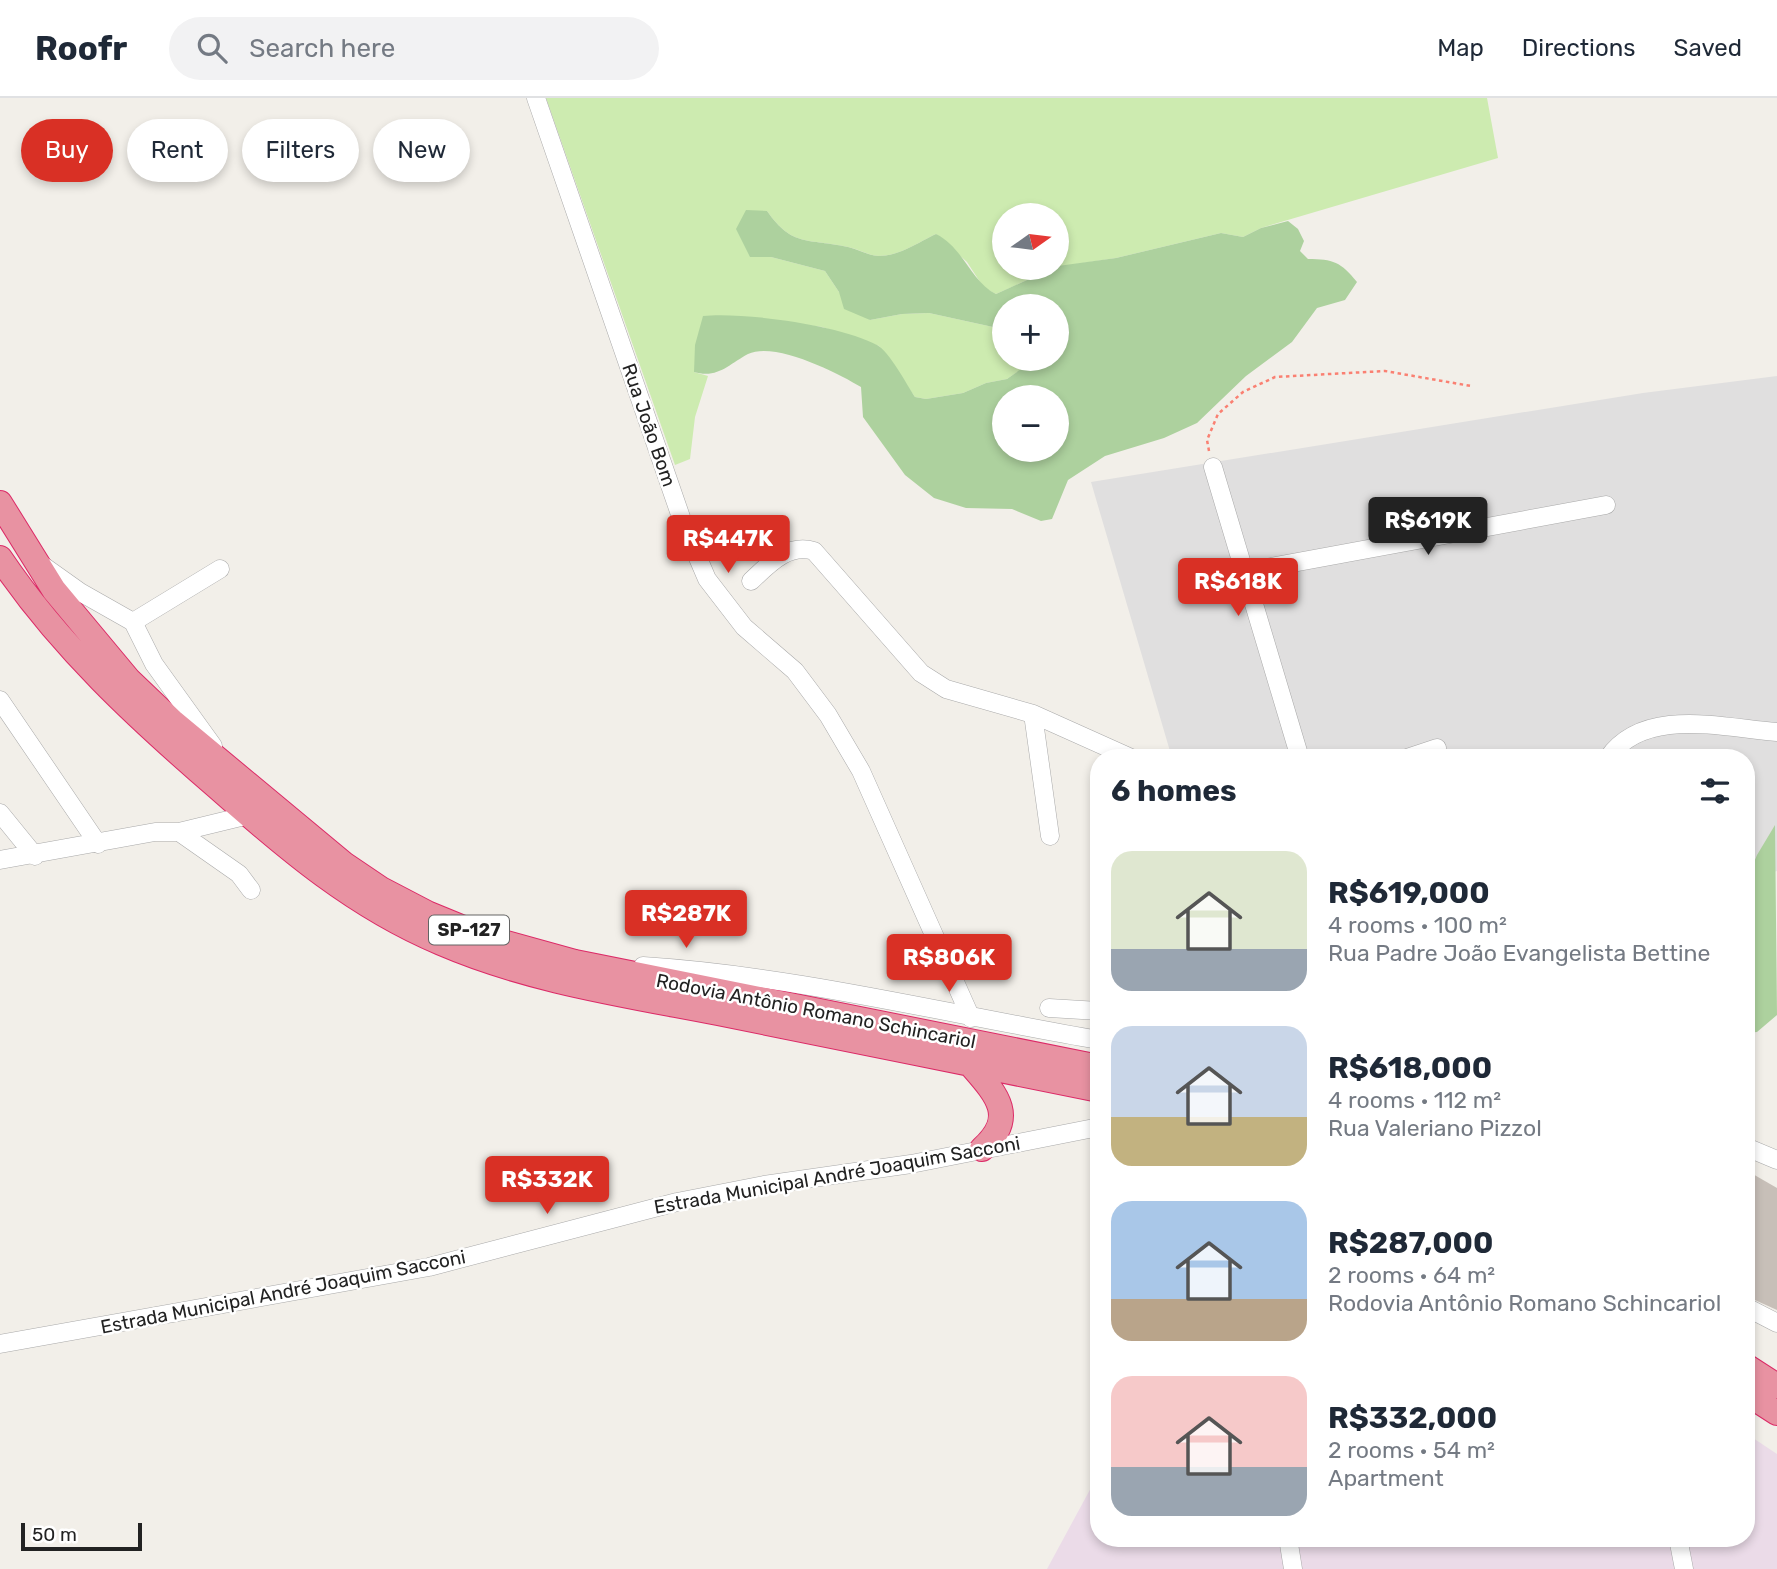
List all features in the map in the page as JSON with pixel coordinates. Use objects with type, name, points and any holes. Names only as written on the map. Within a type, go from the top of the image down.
[{"type":"highway","name":"Rodovia Antônio Romano Schincariol","points":[[0,503],[31,556],[71,611],[128,680],[229,769],[344,864],[381,889],[427,913],[488,938],[575,962],[1090,1065]]},
{"type":"highway","name":"Rodovia Antônio Romano Schincariol","points":[[0,558],[61,640],[149,728],[249,815],[354,899],[401,926],[482,959],[569,984],[1090,1088]]},
{"type":"highway","points":[[970,1063],[998,1099],[1002,1115],[1000,1127],[982,1149]]},
{"type":"highway","points":[[1755,1372],[1777,1386]]},
{"type":"highway","points":[[1755,1399],[1777,1413]]},
{"type":"street","name":"Rua João Bom","points":[[536,98],[683,523],[707,579],[744,627],[795,671],[828,715],[862,771],[971,1018]]},
{"type":"street","points":[[1213,467],[1297,749]]},
{"type":"street","points":[[1244,572],[1606,505]]},
{"type":"street","points":[[751,581],[789,550],[800,547],[814,551],[921,673],[946,689],[1033,714],[1111,749]]},
{"type":"street","points":[[31,556],[80,592],[133,622],[154,664],[229,769]]},
{"type":"street","points":[[133,622],[220,569]]},
{"type":"street","points":[[0,700],[98,844]]},
{"type":"street","points":[[1033,714],[1050,836]]},
{"type":"street","points":[[1616,749],[1625,739],[1647,727],[1674,724],[1777,732]]},
{"type":"street","points":[[0,813],[35,856]]},
{"type":"street","points":[[0,860],[35,856],[155,832],[179,832],[249,815]]},
{"type":"street","points":[[179,832],[239,874],[251,890]]},
{"type":"street","points":[[575,962],[677,969],[792,982],[1090,1038]]},
{"type":"street","points":[[1049,1008],[1090,1010]]},
{"type":"street","name":"Estrada Municipal André Joaquim Sacconi","points":[[0,1344],[429,1268],[677,1202],[764,1185],[911,1164],[1090,1129]]},
{"type":"street","points":[[1755,1151],[1777,1160]]},
{"type":"street","points":[[1755,1312],[1777,1324]]},
{"type":"street","points":[[1289,1547],[1293,1569]]},
{"type":"street","points":[[1680,1547],[1684,1569]]},
{"type":"path","points":[[1213,467],[1207,440],[1218,414],[1243,391],[1275,377],[1385,370],[1471,386]]},
{"type":"shaded area","points":[[1777,376],[1777,871],[1755,877],[1755,749],[1169,749],[1091,482],[1643,393]]},
{"type":"shaded area","points":[[1755,1439],[1777,1454],[1777,1569],[1047,1569],[1090,1490],[1090,1547],[1755,1547]]},
{"type":"green space","points":[[546,98],[1487,98],[1498,158],[1261,228],[1243,237],[1221,233],[1116,258],[1069,265],[1069,203],[992,203],[992,280],[1027,280],[996,294],[984,288],[967,262],[936,234],[901,251],[875,256],[848,247],[794,236],[776,223],[767,211],[771,257],[825,271],[839,292],[870,320],[902,314],[929,313],[992,327],[992,371],[1019,371],[1007,379],[986,383],[963,393],[926,399],[915,397],[879,346],[822,327],[776,321],[694,372],[708,376],[695,417],[690,459],[675,465]]},
{"type":"green space","points":[[746,210],[767,211],[785,231],[802,239],[848,247],[879,256],[901,251],[936,234],[954,248],[987,289],[996,294],[992,294],[992,327],[929,313],[902,314],[870,320],[844,309],[839,292],[825,271],[771,257],[750,257],[736,229]]},
{"type":"green space","points":[[1288,221],[1298,229],[1304,241],[1300,251],[1308,259],[1336,263],[1357,282],[1345,300],[1317,308],[1292,342],[1246,376],[1197,423],[1164,438],[1105,456],[1068,480],[1052,519],[1041,521],[1012,509],[966,508],[934,498],[905,475],[863,417],[861,387],[837,374],[790,355],[760,351],[748,354],[717,372],[702,374],[694,372],[695,345],[703,316],[767,318],[840,331],[877,345],[892,361],[915,397],[926,399],[963,393],[986,383],[1007,379],[1018,371],[1069,371],[1069,294],[996,294],[1027,280],[1069,280],[1069,264],[1116,258],[1221,233],[1243,237],[1261,228]]},
{"type":"green space","points":[[1775,825],[1777,1015],[1755,1032],[1755,860]]},
{"type":"building","points":[[1755,1175],[1777,1188],[1777,1310],[1755,1300]]}]
